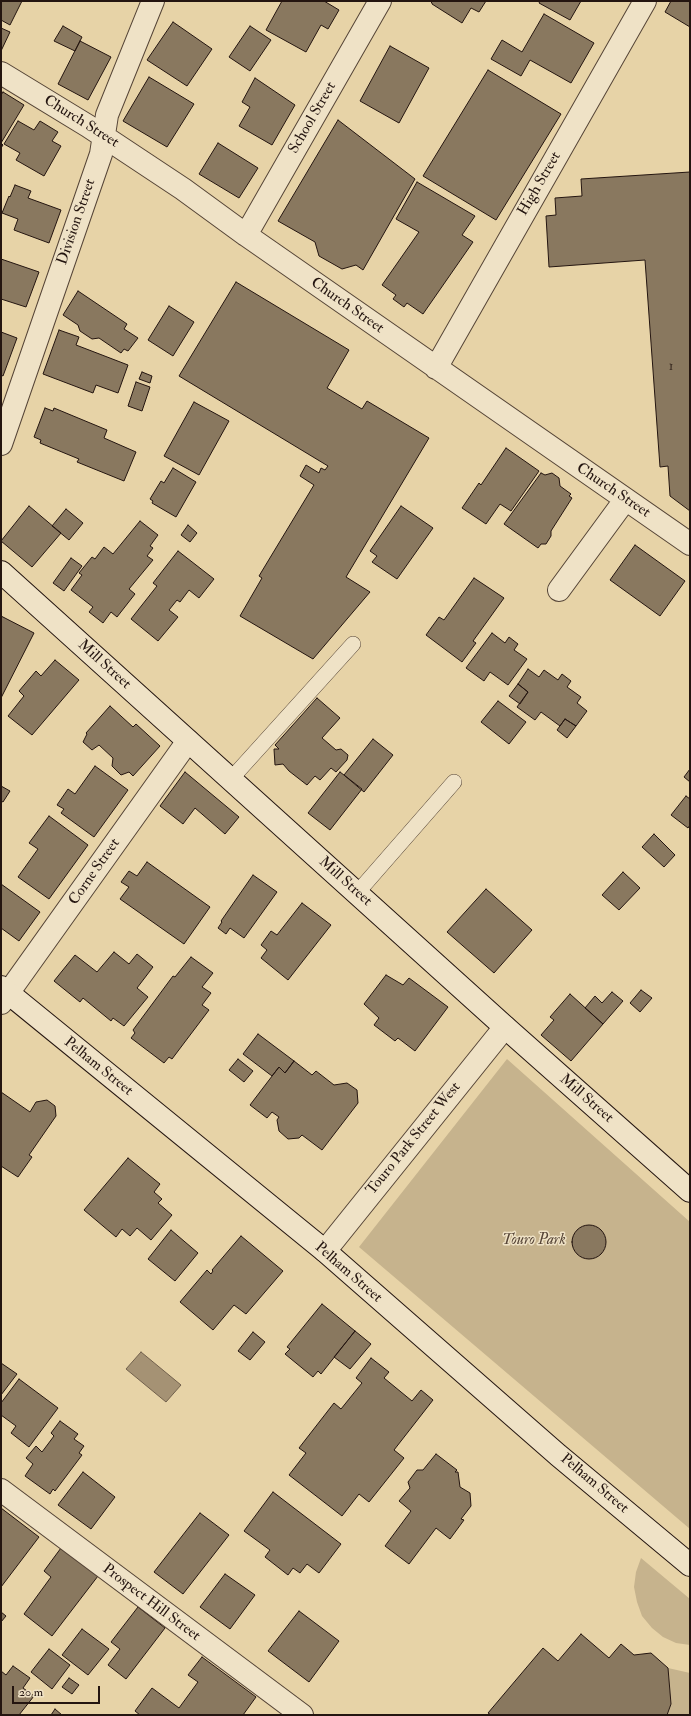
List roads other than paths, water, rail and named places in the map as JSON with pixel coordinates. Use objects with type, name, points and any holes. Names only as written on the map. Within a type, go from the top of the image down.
[{"type":"street","name":"Division Street","points":[[1,444],[101,154],[102,135],[107,115],[153,1]]},
{"type":"street","name":"School Street","points":[[246,235],[380,1]]},
{"type":"street","name":"High Street","points":[[436,368],[645,1]]},
{"type":"street","name":"Church Street","points":[[1,74],[102,135],[183,189],[246,235],[624,500],[690,544]]},
{"type":"street","points":[[559,590],[624,500]]},
{"type":"street","name":"Mill Street","points":[[1,572],[504,1027],[690,1191]]},
{"type":"street","name":"Corne Street","points":[[4,994],[188,741]]},
{"type":"street","name":"Pelham Street","points":[[4,994],[325,1251],[558,1455],[690,1565]]},
{"type":"street","name":"Touro Park Street West","points":[[325,1251],[504,1027]]},
{"type":"street","name":"Prospect Hill Street","points":[[1,1490],[302,1715]]},
{"type":"lane","points":[[231,779],[353,644]]},
{"type":"lane","points":[[357,893],[454,782]]},
{"type":"park label","name":"Touro Park","points":[[534,1241]]}]
